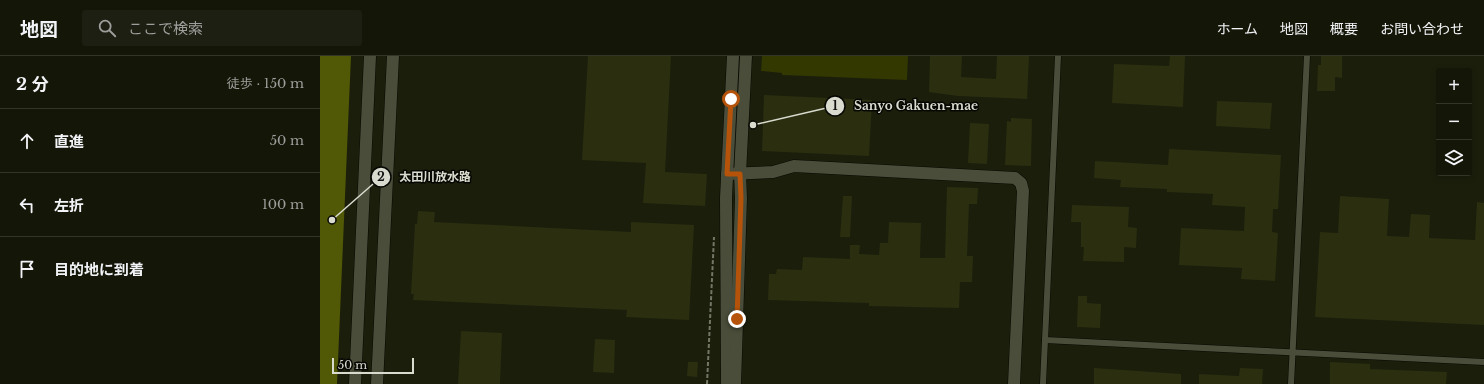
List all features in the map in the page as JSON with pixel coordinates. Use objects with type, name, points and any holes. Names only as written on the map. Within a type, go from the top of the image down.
[{"type":"street","points":[[355,384],[370,56]]},
{"type":"street","points":[[377,384],[393,56]]},
{"type":"street","points":[[727,384],[727,174],[733,56]]},
{"type":"street","points":[[736,384],[741,198],[740,174],[746,56]]},
{"type":"street","points":[[727,174],[773,172],[794,166],[1015,178],[1022,183],[1023,191],[1014,384]]},
{"type":"lane","points":[[1042,384],[1058,56]]},
{"type":"lane","points":[[1291,384],[1307,56]]},
{"type":"lane","points":[[1045,340],[1484,362]]},
{"type":"shaded area","points":[[320,56],[351,56],[337,384],[320,384]]},
{"type":"shaded area","points":[[762,56],[908,56],[907,80],[782,75],[782,73],[761,71]]},
{"type":"building","points":[[588,56],[671,56],[665,172],[707,174],[705,206],[643,203],[646,163],[582,160]]},
{"type":"building","points":[[930,56],[962,56],[961,77],[996,79],[997,56],[1029,56],[1027,99],[958,96],[929,92]]},
{"type":"building","points":[[1170,56],[1185,56],[1183,107],[1112,103],[1114,64],[1169,66]]},
{"type":"building","points":[[1321,56],[1342,56],[1342,78],[1335,77],[1335,91],[1317,91],[1318,65],[1321,65]]},
{"type":"building","points":[[764,95],[872,100],[869,156],[762,151]]},
{"type":"building","points":[[1217,101],[1272,103],[1270,129],[1216,126]]},
{"type":"building","points":[[1011,118],[1032,119],[1031,166],[1005,165],[1007,121],[1011,122]]},
{"type":"building","points":[[970,123],[989,124],[987,164],[968,163]]},
{"type":"building","points":[[1169,149],[1281,155],[1278,209],[1273,209],[1272,232],[1278,233],[1275,281],[1241,279],[1242,268],[1179,265],[1181,228],[1244,231],[1245,207],[1212,205],[1213,194],[1167,192],[1167,189],[1120,187],[1121,180],[1094,178],[1095,161],[1168,165]]},
{"type":"building","points":[[947,187],[978,188],[977,204],[969,204],[967,256],[973,256],[972,282],[960,282],[959,308],[869,306],[869,303],[768,300],[769,274],[776,274],[777,269],[802,270],[803,257],[850,259],[850,245],[860,245],[859,254],[879,255],[880,243],[888,243],[889,222],[921,223],[920,258],[945,258]]},
{"type":"building","points":[[843,196],[852,196],[850,237],[840,237]]},
{"type":"building","points":[[1340,196],[1389,199],[1387,236],[1409,237],[1411,214],[1430,215],[1429,238],[1475,240],[1477,202],[1484,203],[1484,325],[1315,317],[1320,232],[1338,233]]},
{"type":"building","points":[[1072,205],[1129,207],[1128,227],[1137,228],[1136,248],[1124,247],[1124,262],[1083,261],[1084,247],[1081,247],[1081,222],[1071,222]]},
{"type":"building","points":[[418,211],[435,212],[434,222],[631,232],[631,222],[694,225],[689,320],[626,317],[627,310],[413,300],[414,294],[411,294],[415,224],[417,224]]},
{"type":"building","points":[[1078,296],[1087,296],[1087,303],[1101,304],[1100,328],[1077,327]]},
{"type":"building","points":[[461,331],[502,333],[500,384],[458,384]]},
{"type":"building","points":[[595,339],[615,340],[614,373],[593,372]]},
{"type":"building","points":[[688,362],[698,362],[697,377],[687,376]]},
{"type":"building","points":[[1330,362],[1370,364],[1370,369],[1447,372],[1446,384],[1330,384]]},
{"type":"building","points":[[1094,368],[1181,374],[1181,384],[1094,384]]},
{"type":"building","points":[[1240,368],[1263,369],[1262,384],[1199,384],[1199,374],[1239,376]]},
{"type":"place","name":"Sanyo Gakuen-mae","points":[[753,125]]},
{"type":"place","name":"太田川放水路","points":[[332,220]]},
{"type":"route","points":[[731,99],[727,174],[740,174],[741,198],[737,319]]}]
